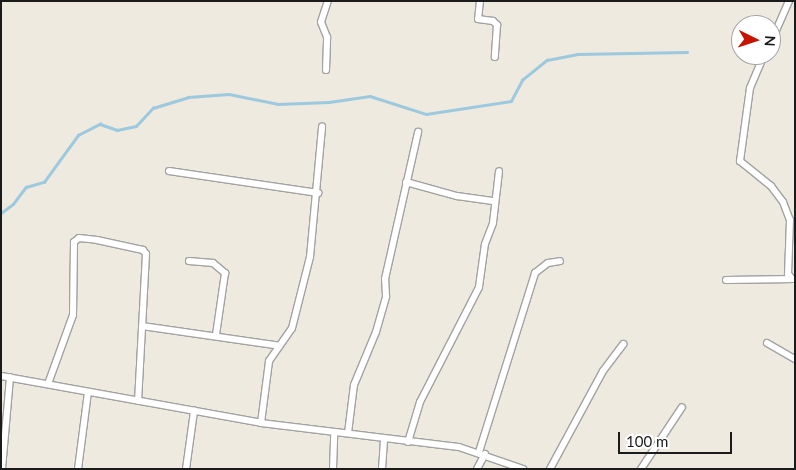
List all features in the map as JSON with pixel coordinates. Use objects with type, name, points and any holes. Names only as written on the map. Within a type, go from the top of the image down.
[{"type":"street","points":[[326,70],[326,37],[321,22],[328,1]]},
{"type":"street","points":[[480,1],[478,19],[493,21],[497,25],[495,57]]},
{"type":"street","points":[[781,19],[789,1]]},
{"type":"street","points":[[760,65],[750,88],[740,162],[771,186],[783,202],[790,220],[788,274],[794,279]]},
{"type":"street","points":[[261,423],[269,361],[292,328],[308,266],[318,193],[322,127]]},
{"type":"street","points":[[348,433],[354,385],[376,332],[386,296],[385,279],[418,132]]},
{"type":"street","points":[[169,171],[318,193]]},
{"type":"street","points":[[408,442],[420,402],[479,287],[485,244],[493,223],[493,200],[499,171]]},
{"type":"street","points":[[406,182],[457,196],[493,200]]},
{"type":"street","points":[[48,384],[73,315],[76,239],[143,250],[146,262],[138,401]]},
{"type":"street","points":[[189,261],[213,263],[225,273],[216,335]]},
{"type":"street","points":[[477,469],[535,273],[540,267],[560,261]]},
{"type":"street","points":[[726,280],[794,279]]},
{"type":"street","points":[[142,326],[216,335],[280,346]]},
{"type":"street","points":[[767,343],[795,359]]},
{"type":"street","points":[[550,469],[603,370],[622,344]]},
{"type":"street","points":[[1,376],[261,423],[348,433],[482,453],[523,469]]},
{"type":"street","points":[[2,469],[10,377]]},
{"type":"street","points":[[78,469],[88,392]]},
{"type":"street","points":[[641,469],[682,408]]},
{"type":"street","points":[[186,469],[194,411]]},
{"type":"street","points":[[333,469],[334,432]]},
{"type":"street","points":[[382,469],[384,438]]},
{"type":"waterway","points":[[1,213],[13,204],[26,187],[44,182],[78,135],[100,124],[117,130],[136,126],[153,108],[188,97],[229,94],[278,104],[329,102],[370,96],[426,114],[511,101],[522,80],[547,60],[577,54],[687,52]]}]
